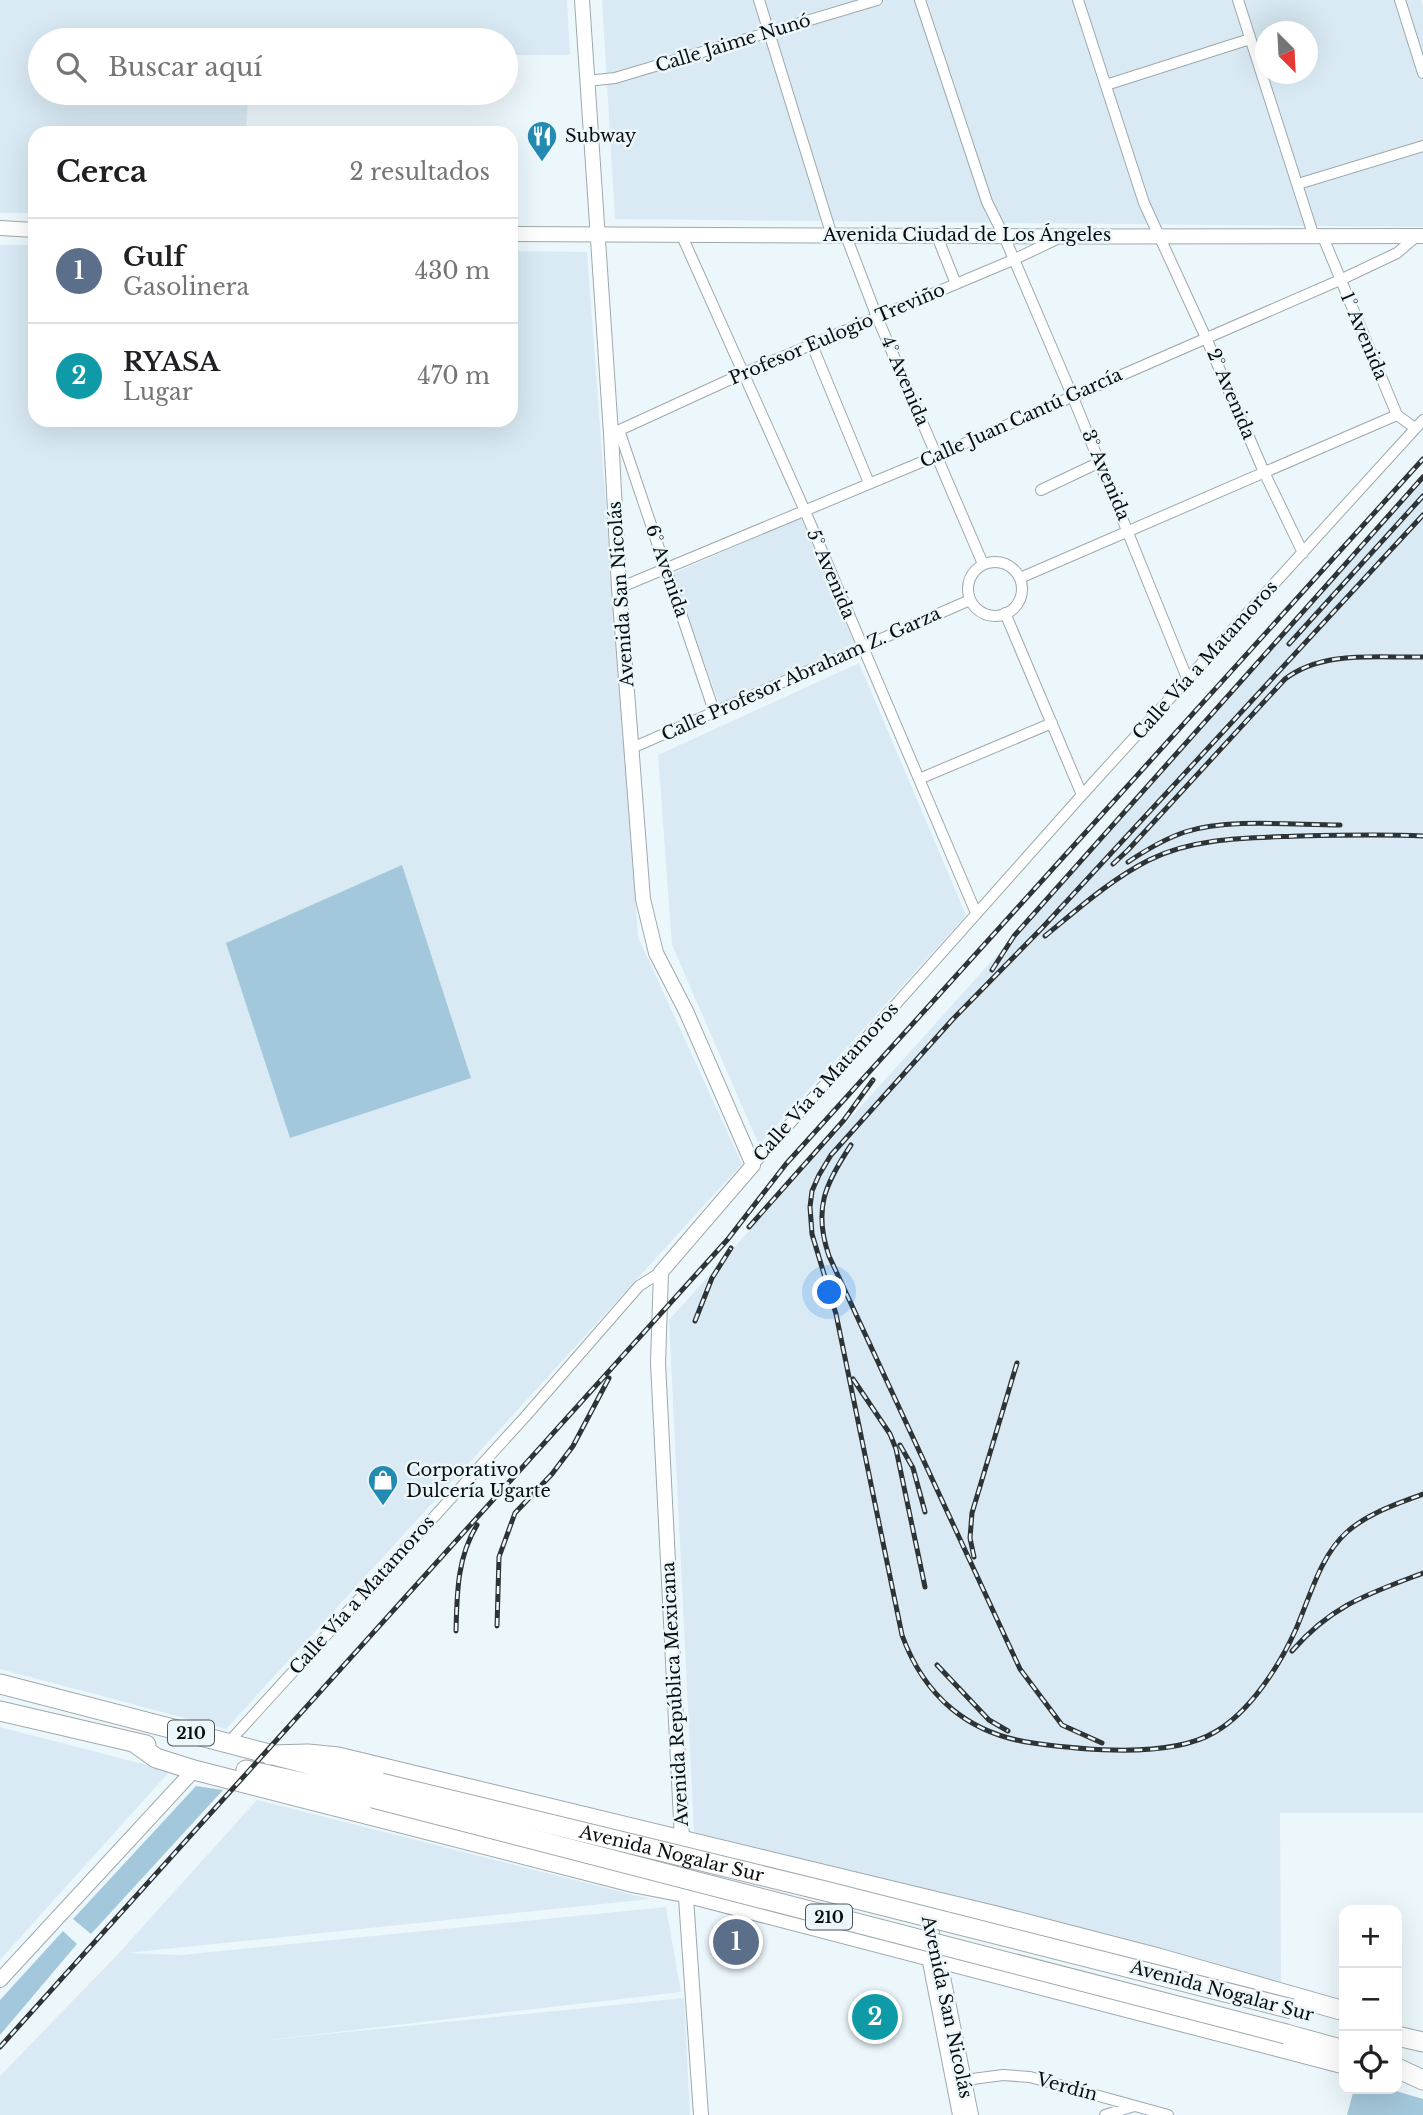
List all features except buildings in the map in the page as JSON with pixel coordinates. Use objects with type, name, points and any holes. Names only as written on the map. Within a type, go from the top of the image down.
[{"type":"highway","name":"Avenida Nogalar Sur","points":[[0,1684],[228,1743],[377,1791],[1339,2049]]},
{"type":"highway","name":"Avenida Nogalar Sur","points":[[0,1712],[135,1743],[377,1791],[887,1906],[1339,2022]]},
{"type":"highway","points":[[135,1743],[156,1758],[194,1770],[635,1883],[687,1892],[934,1955],[1339,2063]]},
{"type":"highway","points":[[270,1755],[308,1754],[338,1757],[996,1916],[1158,1958],[1339,2010]]},
{"type":"highway","points":[[584,1869],[601,1861],[610,1851],[610,1837],[603,1822]]},
{"type":"highway","points":[[635,1883],[662,1870],[682,1840]]},
{"type":"highway","points":[[687,1892],[705,1869],[740,1854]]},
{"type":"highway","points":[[764,1912],[762,1899],[771,1878],[792,1866]]},
{"type":"highway","points":[[934,1955],[969,1924],[996,1916]]},
{"type":"highway","points":[[971,1966],[974,1942],[996,1916]]},
{"type":"highway","points":[[1401,2031],[1420,2041]]},
{"type":"highway","points":[[1402,2037],[1420,2041]]},
{"type":"highway","points":[[1402,2070],[1423,2080]]},
{"type":"highway","points":[[1402,2077],[1423,2080]]},
{"type":"street","name":"Avenida San Nicolás","points":[[582,0],[597,235],[615,432],[619,588],[643,899],[656,953],[686,1011],[752,1165]]},
{"type":"street","name":"4° Avenida","points":[[759,0],[839,236],[877,317],[983,564]]},
{"type":"street","name":"Calle Jaime Nunó","points":[[587,81],[615,78],[877,0]]},
{"type":"street","name":"3° Avenida","points":[[920,0],[991,212],[1004,236],[1072,395],[1187,678]]},
{"type":"street","name":"2° Avenida","points":[[1078,0],[1144,203],[1303,553]]},
{"type":"street","name":"1° Avenida","points":[[1238,0],[1297,184],[1397,415]]},
{"type":"street","points":[[1400,0],[1423,73]]},
{"type":"street","points":[[1106,85],[1250,39]]},
{"type":"street","points":[[1297,184],[1423,146]]},
{"type":"street","points":[[0,228],[28,230]]},
{"type":"street","name":"Avenida Ciudad de Los Ángeles","points":[[518,234],[1420,236]]},
{"type":"street","name":"5° Avenida","points":[[682,236],[805,511],[976,913]]},
{"type":"street","points":[[937,236],[956,284]]},
{"type":"street","name":"Profesor Eulogio Treviño","points":[[615,432],[744,373],[1064,236]]},
{"type":"street","name":"Calle Juan Cantú García","points":[[619,588],[936,456],[1340,280],[1397,253],[1420,236]]},
{"type":"street","points":[[812,345],[869,483]]},
{"type":"street","points":[[1020,578],[1397,415],[1419,424]]},
{"type":"street","name":"Calle Vía a Matamoros","points":[[228,1743],[525,1417],[639,1286],[661,1272],[752,1165],[976,913],[1419,424]]},
{"type":"street","name":"6° Avenida","points":[[615,432],[715,711]]},
{"type":"street","points":[[1041,490],[1100,462]]},
{"type":"street","points":[[1000,562],[1009,565],[1020,578],[1020,598],[1015,606],[1005,613],[990,615],[982,612],[970,600],[968,583],[971,575],[983,564],[1000,562]]},
{"type":"street","name":"Calle Profesor Abraham Z. Garza","points":[[632,748],[970,600]]},
{"type":"street","points":[[1005,613],[1082,795]]},
{"type":"street","points":[[919,779],[1052,723]]},
{"type":"street","name":"Avenida República Mexicana","points":[[661,1272],[658,1363],[682,1840],[701,2115]]},
{"type":"street","points":[[0,1980],[194,1770]]},
{"type":"street","name":"Avenida San Nicolás","points":[[923,1900],[960,2115]]},
{"type":"street","name":"Avenida San Nicolás","points":[[934,1955],[971,2115]]},
{"type":"street","name":"Verdín","points":[[965,2080],[1003,2075],[1030,2077],[1168,2115]]},
{"type":"street","points":[[1105,2115],[1134,2106]]},
{"type":"shaded area","points":[[0,0],[567,0],[570,55],[518,55],[518,28],[28,28],[28,105],[248,105],[246,126],[28,126],[28,213],[0,213]]},
{"type":"shaded area","points":[[602,0],[1421,0],[1423,227],[615,219]]},
{"type":"shaded area","points":[[0,245],[28,245],[28,427],[518,427],[518,251],[587,252],[638,937],[742,1164],[226,1729],[0,1669]]},
{"type":"shaded area","points":[[1423,481],[1423,1813],[1280,1813],[1281,1982],[694,1832],[669,1320]]},
{"type":"shaded area","points":[[801,518],[854,643],[719,703],[672,574]]},
{"type":"shaded area","points":[[859,663],[966,915],[759,1145],[672,945],[658,755]]},
{"type":"shaded area","points":[[402,865],[471,1078],[290,1138],[226,943]]},
{"type":"shaded area","points":[[0,1727],[170,1771],[0,1960]]},
{"type":"shaded area","points":[[196,1786],[223,1790],[91,1934],[73,1919]]},
{"type":"shaded area","points":[[257,1800],[650,1899],[127,1953],[181,1955],[666,1907],[681,1992],[259,2041],[684,1998],[690,2115],[0,2115],[0,2076],[119,1953]]},
{"type":"shaded area","points":[[63,1931],[77,1944],[0,2035],[0,2000]]},
{"type":"shaded area","points":[[1402,2093],[1423,2099],[1423,2115],[1347,2115],[1353,2094]]},
{"type":"railway","points":[[0,2047],[728,1239],[786,1164],[1423,459]]},
{"type":"railway","points":[[992,970],[1014,936],[1423,477]]},
{"type":"railway","points":[[1289,644],[1423,496]]},
{"type":"railway","points":[[1423,515],[1043,927],[953,1019],[831,1155],[812,1191],[810,1207],[812,1234],[836,1314],[902,1635],[911,1657],[936,1694],[969,1721],[988,1731],[1033,1743],[1101,1750],[1175,1746],[1196,1741],[1215,1732],[1240,1713],[1273,1672],[1296,1629],[1323,1565],[1338,1542],[1364,1519],[1423,1494]]},
{"type":"railway","points":[[1113,864],[1285,679],[1316,663],[1333,660],[1423,657]]},
{"type":"railway","points":[[1128,862],[1170,838],[1202,828],[1241,824],[1340,825]]},
{"type":"railway","points":[[1045,936],[1121,877],[1149,860],[1185,847],[1262,837],[1423,836]]},
{"type":"railway","points":[[749,1227],[844,1120],[873,1080]]},
{"type":"railway","points":[[851,1145],[834,1172],[824,1198],[822,1224],[829,1256],[1020,1669],[1062,1725],[1102,1743]]},
{"type":"railway","points":[[695,1321],[712,1278],[731,1248]]},
{"type":"railway","points":[[974,1557],[970,1538],[972,1513],[1017,1363]]},
{"type":"railway","points":[[497,1626],[499,1557],[515,1513],[552,1474],[573,1446],[609,1378]]},
{"type":"railway","points":[[853,1379],[890,1434],[896,1449],[925,1587]]},
{"type":"railway","points":[[900,1445],[913,1468],[925,1512]]},
{"type":"railway","points":[[456,1631],[462,1563],[470,1537],[477,1525]]},
{"type":"railway","points":[[1292,1651],[1322,1622],[1352,1603],[1423,1573]]},
{"type":"railway","points":[[937,1665],[989,1720],[1008,1731]]},
{"type":"place","name":"Subway","points":[[542,163]]},
{"type":"place","name":"Corporativo Dulcería Ugarte","points":[[383,1507]]},
{"type":"place","name":"Gulf","points":[[736,1942]]},
{"type":"place","name":"RYASA","points":[[875,2017]]}]
